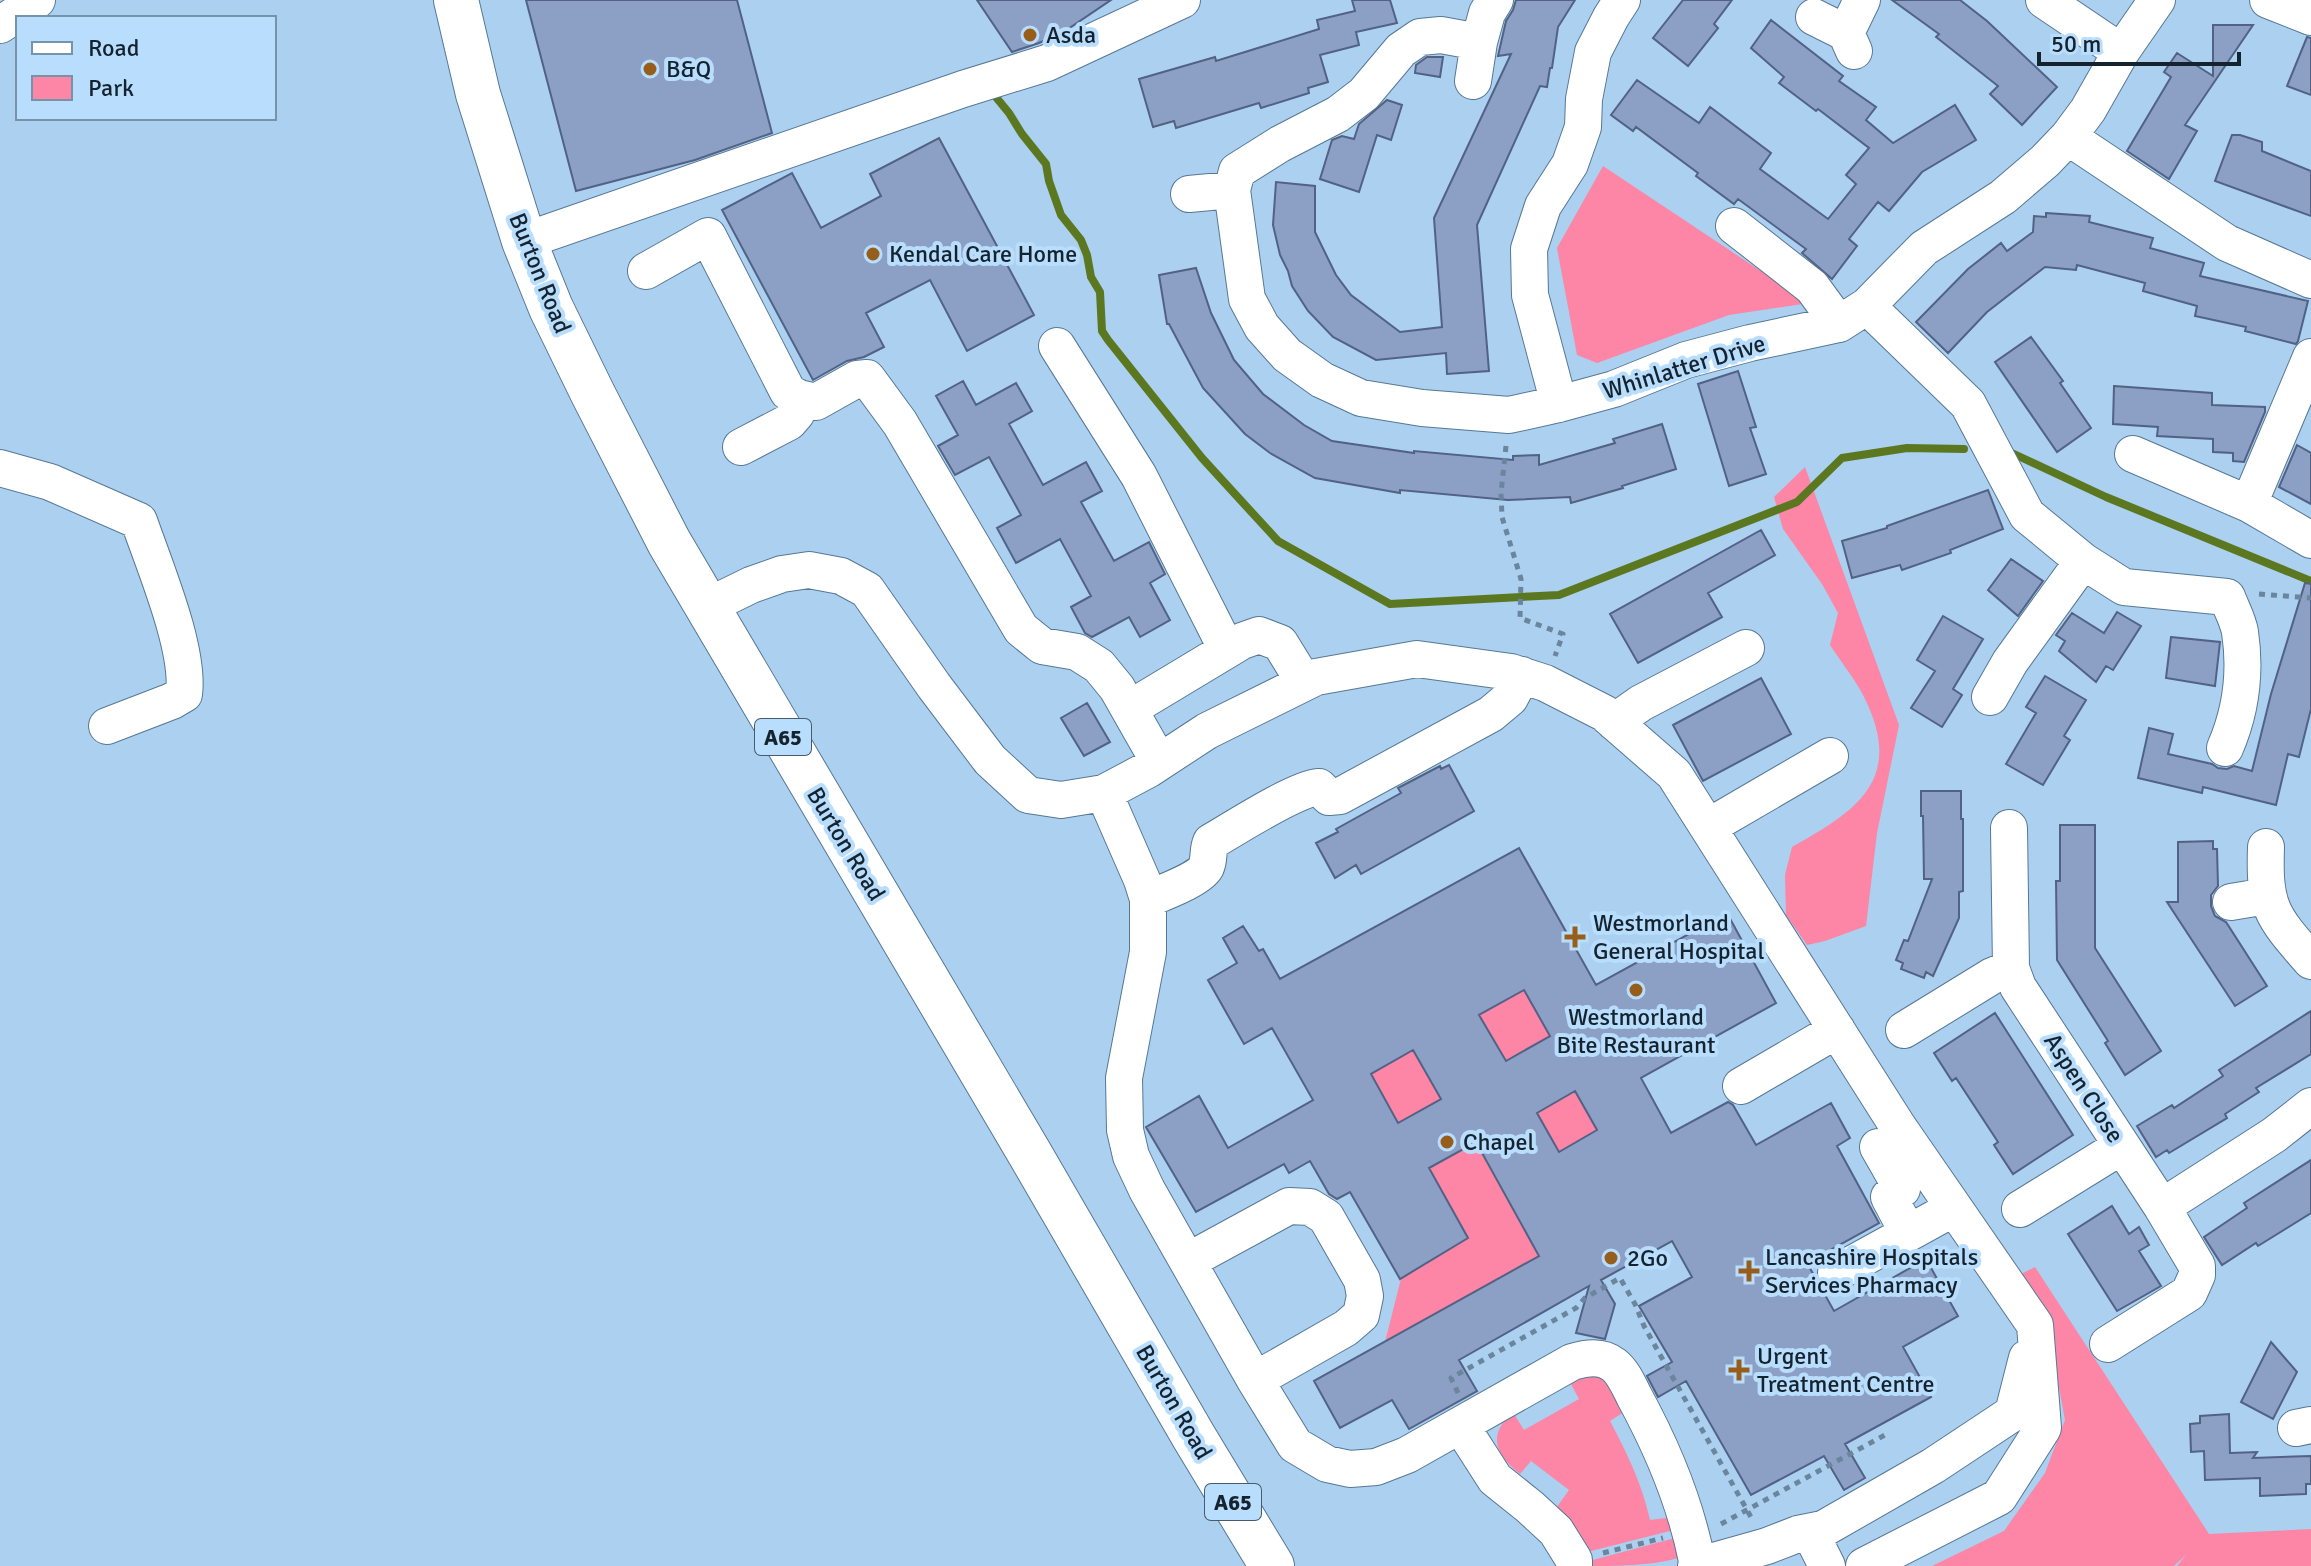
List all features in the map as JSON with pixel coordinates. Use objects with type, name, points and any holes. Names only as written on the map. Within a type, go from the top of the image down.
[{"type":"main road","name":"Burton Road","points":[[456,0],[478,94],[524,241],[551,308],[669,542],[1272,1566]]},
{"type":"street","points":[[0,25],[37,0]]},
{"type":"street","points":[[524,241],[963,89],[1047,63],[1182,0]]},
{"type":"street","points":[[1473,81],[1479,42],[1487,13],[1495,0]]},
{"type":"street","points":[[1559,404],[1530,295],[1529,249],[1543,206],[1570,164],[1583,127],[1584,99],[1593,52],[1622,0]]},
{"type":"street","points":[[1814,17],[1850,42],[1862,0]]},
{"type":"street","points":[[2044,0],[2121,52]]},
{"type":"street","points":[[1853,315],[1924,248],[2003,197],[2045,161],[2088,110],[2121,52],[2157,0]]},
{"type":"street","points":[[2268,0],[2311,17]]},
{"type":"street","points":[[1189,194],[1232,190],[1237,171],[1338,114],[1364,94],[1401,50],[1420,37],[1441,35],[1479,42]]},
{"type":"street","points":[[2068,137],[2227,243],[2311,280]]},
{"type":"street","name":"Whinlatter Drive","points":[[1232,190],[1247,299],[1262,327],[1287,355],[1322,380],[1361,398],[1422,408],[1509,415],[1614,389],[1686,360],[1853,315]]},
{"type":"street","points":[[1734,226],[1968,404],[2027,515],[2083,561],[2124,587],[2180,594],[2210,587],[2240,630],[2243,678],[2236,723],[2225,748]]},
{"type":"street","points":[[646,271],[708,236],[788,392],[816,402],[857,379],[867,378],[900,423],[1021,629],[1042,646],[1077,652],[1099,666],[1117,688],[1159,762]]},
{"type":"street","points":[[1057,346],[1139,476],[1227,650]]},
{"type":"street","points":[[2249,504],[2311,357]]},
{"type":"street","points":[[741,447],[789,422],[802,399]]},
{"type":"street","points":[[2133,454],[2249,504],[2311,540]]},
{"type":"street","points":[[0,468],[50,482],[139,521],[176,630],[186,681],[184,694],[107,726]]},
{"type":"street","points":[[1990,697],[2010,662],[2083,561]]},
{"type":"street","points":[[706,607],[751,585],[782,574],[809,570],[841,576],[867,590],[990,760],[1028,795],[1061,800],[1104,793],[1207,731],[1316,677],[1417,659],[1511,672],[1533,679],[1604,713],[1674,774],[1897,1125],[2035,1325],[2043,1428],[1999,1497],[1864,1566]]},
{"type":"street","points":[[1129,709],[1242,641],[1259,635],[1280,643],[1304,682]]},
{"type":"street","points":[[1614,722],[1641,703],[1746,648]]},
{"type":"street","points":[[1148,899],[1203,872],[1209,861],[1207,851],[1211,842],[1310,788],[1319,787],[1329,797],[1340,796],[1491,714],[1533,679]]},
{"type":"street","points":[[1708,827],[1830,756]]},
{"type":"street","points":[[1104,793],[1148,899],[1148,952],[1124,1078],[1125,1130],[1131,1156],[1147,1190],[1295,1445],[1327,1464],[1350,1469],[1376,1467],[1407,1455],[1461,1411],[1572,1362],[1587,1357],[1602,1359],[1615,1365],[1664,1454],[1698,1566],[1823,1529],[1933,1466],[2013,1413],[2035,1325]]},
{"type":"street","name":"Aspen Close","points":[[2009,828],[2011,968],[2018,987],[2162,1207],[2197,1266],[2197,1275],[2189,1293],[2108,1344]]},
{"type":"street","points":[[2266,847],[2267,896],[2272,911],[2311,961]]},
{"type":"street","points":[[2231,902],[2267,896]]},
{"type":"street","points":[[1904,1030],[1992,976],[2011,968]]},
{"type":"street","points":[[1741,1086],[1837,1030]]},
{"type":"street","points":[[2162,1207],[2274,1135],[2311,1106]]},
{"type":"street","points":[[2020,1209],[2122,1146]]},
{"type":"street","points":[[1878,1147],[1902,1189],[1889,1197],[1908,1233]]},
{"type":"street","points":[[1188,1261],[1289,1206],[1310,1207],[1326,1217],[1362,1280],[1365,1296],[1361,1315],[1346,1328],[1255,1380]]},
{"type":"street","points":[[1836,1273],[1954,1208]]},
{"type":"street","points":[[1461,1411],[1495,1479],[1556,1531],[1574,1560],[1585,1560]]},
{"type":"street","points":[[1988,1430],[2012,1476]]},
{"type":"street","points":[[1810,1532],[1827,1566]]},
{"type":"path","points":[[1509,415],[1501,493],[1502,517],[1521,579],[1520,618],[1563,634],[1533,679]]},
{"type":"path","points":[[2210,587],[2311,598]]},
{"type":"path","points":[[1461,1411],[1451,1378],[1576,1308],[1585,1298],[1620,1278],[1755,1525]]},
{"type":"path","points":[[1713,1527],[1885,1435]]},
{"type":"path","points":[[1585,1560],[1665,1537]]},
{"type":"green space","points":[[1603,166],[1809,303],[1729,315],[1597,363],[1577,355],[1557,248]]},
{"type":"green space","points":[[1805,467],[1899,725],[1877,833],[1866,926],[1807,945],[1786,915],[1785,875],[1792,847],[1855,805],[1877,771],[1879,750],[1875,725],[1864,697],[1830,645],[1838,613],[1822,584],[1783,529],[1774,497]]},
{"type":"green space","points":[[1491,932],[1502,1002],[1524,990],[1550,1036],[1506,1061],[1476,1029]]},
{"type":"green space","points":[[1395,986],[1416,1056],[1441,1099],[1399,1123],[1371,1074]]},
{"type":"green space","points":[[1575,1091],[1597,1130],[1559,1152],[1537,1113]]},
{"type":"green space","points":[[1476,1142],[1539,1256],[1385,1342],[1429,1168]]},
{"type":"green space","points":[[2035,1267],[2209,1534],[2311,1529],[2311,1566],[2177,1566],[2186,1555],[2174,1566],[1932,1566],[2004,1531],[2045,1473],[2065,1420],[2051,1344],[2019,1275]]},
{"type":"green space","points":[[1565,1373],[1603,1375],[1627,1410],[1610,1421],[1633,1469],[1650,1520],[1674,1517],[1678,1529],[1583,1553],[1554,1511],[1569,1490],[1531,1461],[1520,1474],[1505,1459],[1497,1444],[1497,1436],[1513,1412],[1524,1430],[1579,1399]]},
{"type":"green space","points":[[1679,1537],[1678,1558],[1621,1566],[1586,1566],[1585,1562]]},
{"type":"building","name":"B&Q","points":[[526,0],[737,0],[772,133],[695,160],[576,191]]},
{"type":"building","name":"Asda","points":[[977,0],[1111,0],[1062,33],[1012,52]]},
{"type":"building","points":[[1352,0],[1390,0],[1397,23],[1356,32],[1359,45],[1320,55],[1328,82],[1308,88],[1309,93],[1261,108],[1259,103],[1176,128],[1174,121],[1153,127],[1139,79],[1215,57],[1216,61],[1319,29],[1317,20],[1355,11]]},
{"type":"building","points":[[1516,0],[1575,0],[1558,27],[1547,87],[1540,86],[1477,225],[1489,371],[1447,374],[1446,353],[1376,360],[1333,337],[1308,311],[1292,286],[1273,225],[1276,182],[1315,186],[1315,232],[1336,275],[1351,295],[1400,332],[1442,327],[1434,218],[1511,54],[1498,56],[1506,21]]},
{"type":"building","points":[[1683,0],[1732,0],[1714,24],[1718,28],[1688,66],[1653,38]]},
{"type":"building","points":[[1892,0],[1960,0],[2057,87],[2022,125],[1990,94],[1998,86],[1936,37],[1939,34]]},
{"type":"building","points":[[1771,20],[1843,76],[1839,81],[1876,107],[1866,120],[1893,143],[1955,105],[1976,140],[1922,172],[1889,211],[1878,202],[1849,239],[1857,246],[1832,279],[1802,253],[1806,249],[1738,199],[1734,204],[1636,127],[1633,131],[1611,115],[1637,80],[1699,123],[1710,107],[1771,153],[1760,169],[1828,219],[1856,184],[1846,175],[1869,148],[1779,83],[1784,77],[1751,48]]},
{"type":"building","points":[[2213,25],[2253,25],[2185,125],[2197,131],[2169,179],[2127,151],[2171,77],[2164,72],[2177,53],[2213,76]]},
{"type":"building","points":[[2307,37],[2311,38],[2311,95],[2287,86]]},
{"type":"building","points":[[1427,57],[1443,57],[1440,77],[1415,73],[1416,65]]},
{"type":"building","points":[[1387,100],[1402,105],[1391,140],[1377,135],[1359,192],[1320,179],[1332,140],[1342,136],[1354,139],[1359,124]]},
{"type":"building","points":[[2232,135],[2262,142],[2262,151],[2311,171],[2311,216],[2215,181]]},
{"type":"building","name":"Kendal Care Home","points":[[939,138],[1034,315],[967,351],[930,280],[866,313],[884,347],[847,361],[813,380],[722,210],[792,173],[821,228],[881,196],[870,174]]},
{"type":"building","points":[[2046,213],[2090,216],[2089,222],[2153,238],[2150,248],[2204,263],[2200,276],[2308,301],[2298,341],[2296,344],[2245,331],[2246,327],[2195,316],[2197,306],[2143,291],[2145,283],[2077,265],[2076,270],[2045,267],[1987,312],[1948,353],[1916,322],[1968,269],[2001,243],[2007,251],[2033,232],[2034,216],[2046,217]]},
{"type":"building","points":[[1196,268],[1211,313],[1234,360],[1263,394],[1304,425],[1332,441],[1414,453],[1513,460],[1513,456],[1539,455],[1539,465],[1615,443],[1613,439],[1662,424],[1676,469],[1571,503],[1570,497],[1508,500],[1400,490],[1400,493],[1315,478],[1270,453],[1245,434],[1203,388],[1167,324],[1159,275]]},
{"type":"building","points":[[2031,337],[2063,381],[2060,383],[2091,428],[2057,452],[1995,362]]},
{"type":"building","points":[[1738,371],[1756,427],[1750,428],[1766,474],[1729,486],[1698,384]]},
{"type":"building","points":[[963,381],[976,405],[1016,383],[1032,411],[1009,424],[1043,485],[1086,462],[1102,491],[1081,502],[1114,561],[1149,542],[1165,574],[1150,583],[1170,620],[1140,637],[1129,617],[1092,637],[1085,633],[1071,607],[1091,596],[1060,539],[1016,563],[997,528],[1021,515],[989,457],[955,475],[938,446],[958,435],[936,396]]},
{"type":"building","points":[[2114,386],[2212,393],[2212,405],[2265,407],[2265,412],[2244,462],[2233,461],[2233,453],[2213,452],[2213,439],[2157,436],[2158,427],[2113,424]]},
{"type":"building","points":[[2297,445],[2311,453],[2311,504],[2279,487]]},
{"type":"building","points":[[1988,490],[2003,529],[1950,550],[1951,553],[1902,570],[1900,565],[1852,578],[1842,541],[1887,528]]},
{"type":"building","points":[[1761,530],[1775,555],[1708,593],[1722,617],[1638,663],[1610,614]]},
{"type":"building","points":[[2011,559],[2043,581],[2018,616],[1988,590]]},
{"type":"building","points":[[2305,583],[2311,584],[2311,709],[2299,757],[2288,754],[2276,805],[2203,787],[2202,793],[2138,778],[2149,728],[2173,734],[2168,754],[2218,768],[2234,766],[2252,771],[2271,694]]},
{"type":"building","points":[[2117,612],[2141,626],[2113,670],[2106,666],[2096,682],[2059,651],[2065,641],[2056,635],[2072,613],[2104,633]]},
{"type":"building","points":[[1943,616],[1983,639],[1953,689],[1962,695],[1942,727],[1911,708],[1935,671],[1917,660]]},
{"type":"building","points":[[2171,637],[2220,642],[2215,686],[2166,678]]},
{"type":"building","points":[[2045,676],[2086,700],[2064,736],[2070,740],[2043,785],[2006,764],[2036,713],[2026,707]]},
{"type":"building","points":[[1761,678],[1791,734],[1703,781],[1673,725]]},
{"type":"building","points":[[1087,703],[1110,742],[1084,756],[1061,718]]},
{"type":"building","points":[[1449,765],[1474,811],[1361,874],[1356,865],[1335,878],[1316,843],[1401,793],[1398,788],[1440,766],[1441,769]]},
{"type":"building","points":[[1921,791],[1961,791],[1963,819],[1963,891],[1959,892],[1959,918],[1933,976],[1926,972],[1924,978],[1901,969],[1903,963],[1896,960],[1904,940],[1908,941],[1932,879],[1924,879]]},
{"type":"building","points":[[2060,825],[2095,825],[2095,948],[2161,1051],[2125,1075],[2105,1043],[2108,1041],[2057,960],[2056,881],[2060,881]]},
{"type":"building","points":[[2213,841],[2213,849],[2217,849],[2218,886],[2211,895],[2211,906],[2215,916],[2226,922],[2267,986],[2235,1006],[2167,902],[2178,902],[2178,842]]},
{"type":"building","points":[[1519,848],[1596,985],[1727,913],[1776,1003],[1641,1078],[1671,1133],[1728,1102],[1733,1105],[1756,1145],[1831,1103],[1850,1138],[1837,1146],[1879,1223],[1807,1263],[1834,1311],[1926,1259],[1958,1316],[1903,1347],[1931,1397],[1845,1444],[1865,1478],[1844,1490],[1824,1456],[1751,1495],[1686,1381],[1658,1397],[1647,1376],[1672,1362],[1639,1306],[1692,1277],[1672,1241],[1601,1280],[1615,1304],[1605,1339],[1576,1333],[1589,1286],[1459,1360],[1477,1391],[1409,1429],[1392,1400],[1340,1428],[1314,1381],[1539,1256],[1476,1142],[1429,1168],[1468,1238],[1400,1279],[1350,1192],[1337,1199],[1329,1194],[1310,1161],[1289,1173],[1284,1164],[1196,1212],[1146,1127],[1199,1096],[1228,1148],[1313,1100],[1272,1028],[1244,1044],[1208,980],[1237,963],[1223,938],[1243,926],[1259,951],[1263,949],[1280,979]],"holes":[[[1524,990],[1550,1036],[1506,1061],[1479,1015]],[[1413,1050],[1441,1099],[1398,1123],[1371,1074]],[[1575,1091],[1597,1130],[1559,1152],[1537,1113]]]},
{"type":"building","points":[[2311,1011],[2311,1054],[2256,1088],[2259,1092],[2225,1114],[2227,1118],[2169,1153],[2167,1150],[2156,1157],[2137,1126],[2172,1105],[2174,1108],[2223,1076],[2219,1070]]},
{"type":"building","points":[[1995,1013],[2073,1135],[2013,1174],[1994,1145],[1998,1142],[1956,1078],[1952,1081],[1934,1053]]},
{"type":"building","points":[[2311,1160],[2311,1213],[2222,1265],[2204,1237],[2247,1208],[2244,1203]]},
{"type":"building","points":[[2112,1206],[2129,1234],[2139,1227],[2149,1245],[2139,1251],[2161,1286],[2117,1311],[2068,1234]]},
{"type":"building","points":[[2271,1342],[2297,1372],[2273,1419],[2241,1402]]},
{"type":"building","points":[[2229,1414],[2230,1453],[2257,1452],[2253,1458],[2311,1456],[2311,1484],[2306,1484],[2306,1494],[2260,1496],[2260,1478],[2205,1480],[2204,1451],[2191,1452],[2190,1424],[2200,1423],[2200,1416]]},
{"type":"waterway","points":[[995,96],[1046,164],[1061,215],[1081,240],[1087,255],[1091,277],[1100,292],[1102,331],[1108,340],[1202,458],[1278,541],[1390,604],[1559,595],[1797,502],[1842,458],[1907,448],[1964,449]]},
{"type":"waterway","points":[[2014,454],[2106,497],[2311,581]]},
{"type":"place","name":"Asda","points":[[1030,35]]},
{"type":"place","name":"B&Q","points":[[650,69]]},
{"type":"place","name":"Kendal Care Home","points":[[873,254]]},
{"type":"place","name":"Westmorland General Hospital","points":[[1575,937]]},
{"type":"place","name":"Westmorland Bite Restaurant","points":[[1636,990]]},
{"type":"place","name":"Chapel","points":[[1447,1142]]},
{"type":"place","name":"2Go","points":[[1611,1258]]},
{"type":"place","name":"Lancashire Hospitals Services Pharmacy","points":[[1749,1271]]},
{"type":"place","name":"Urgent Treatment Centre","points":[[1739,1370]]}]
